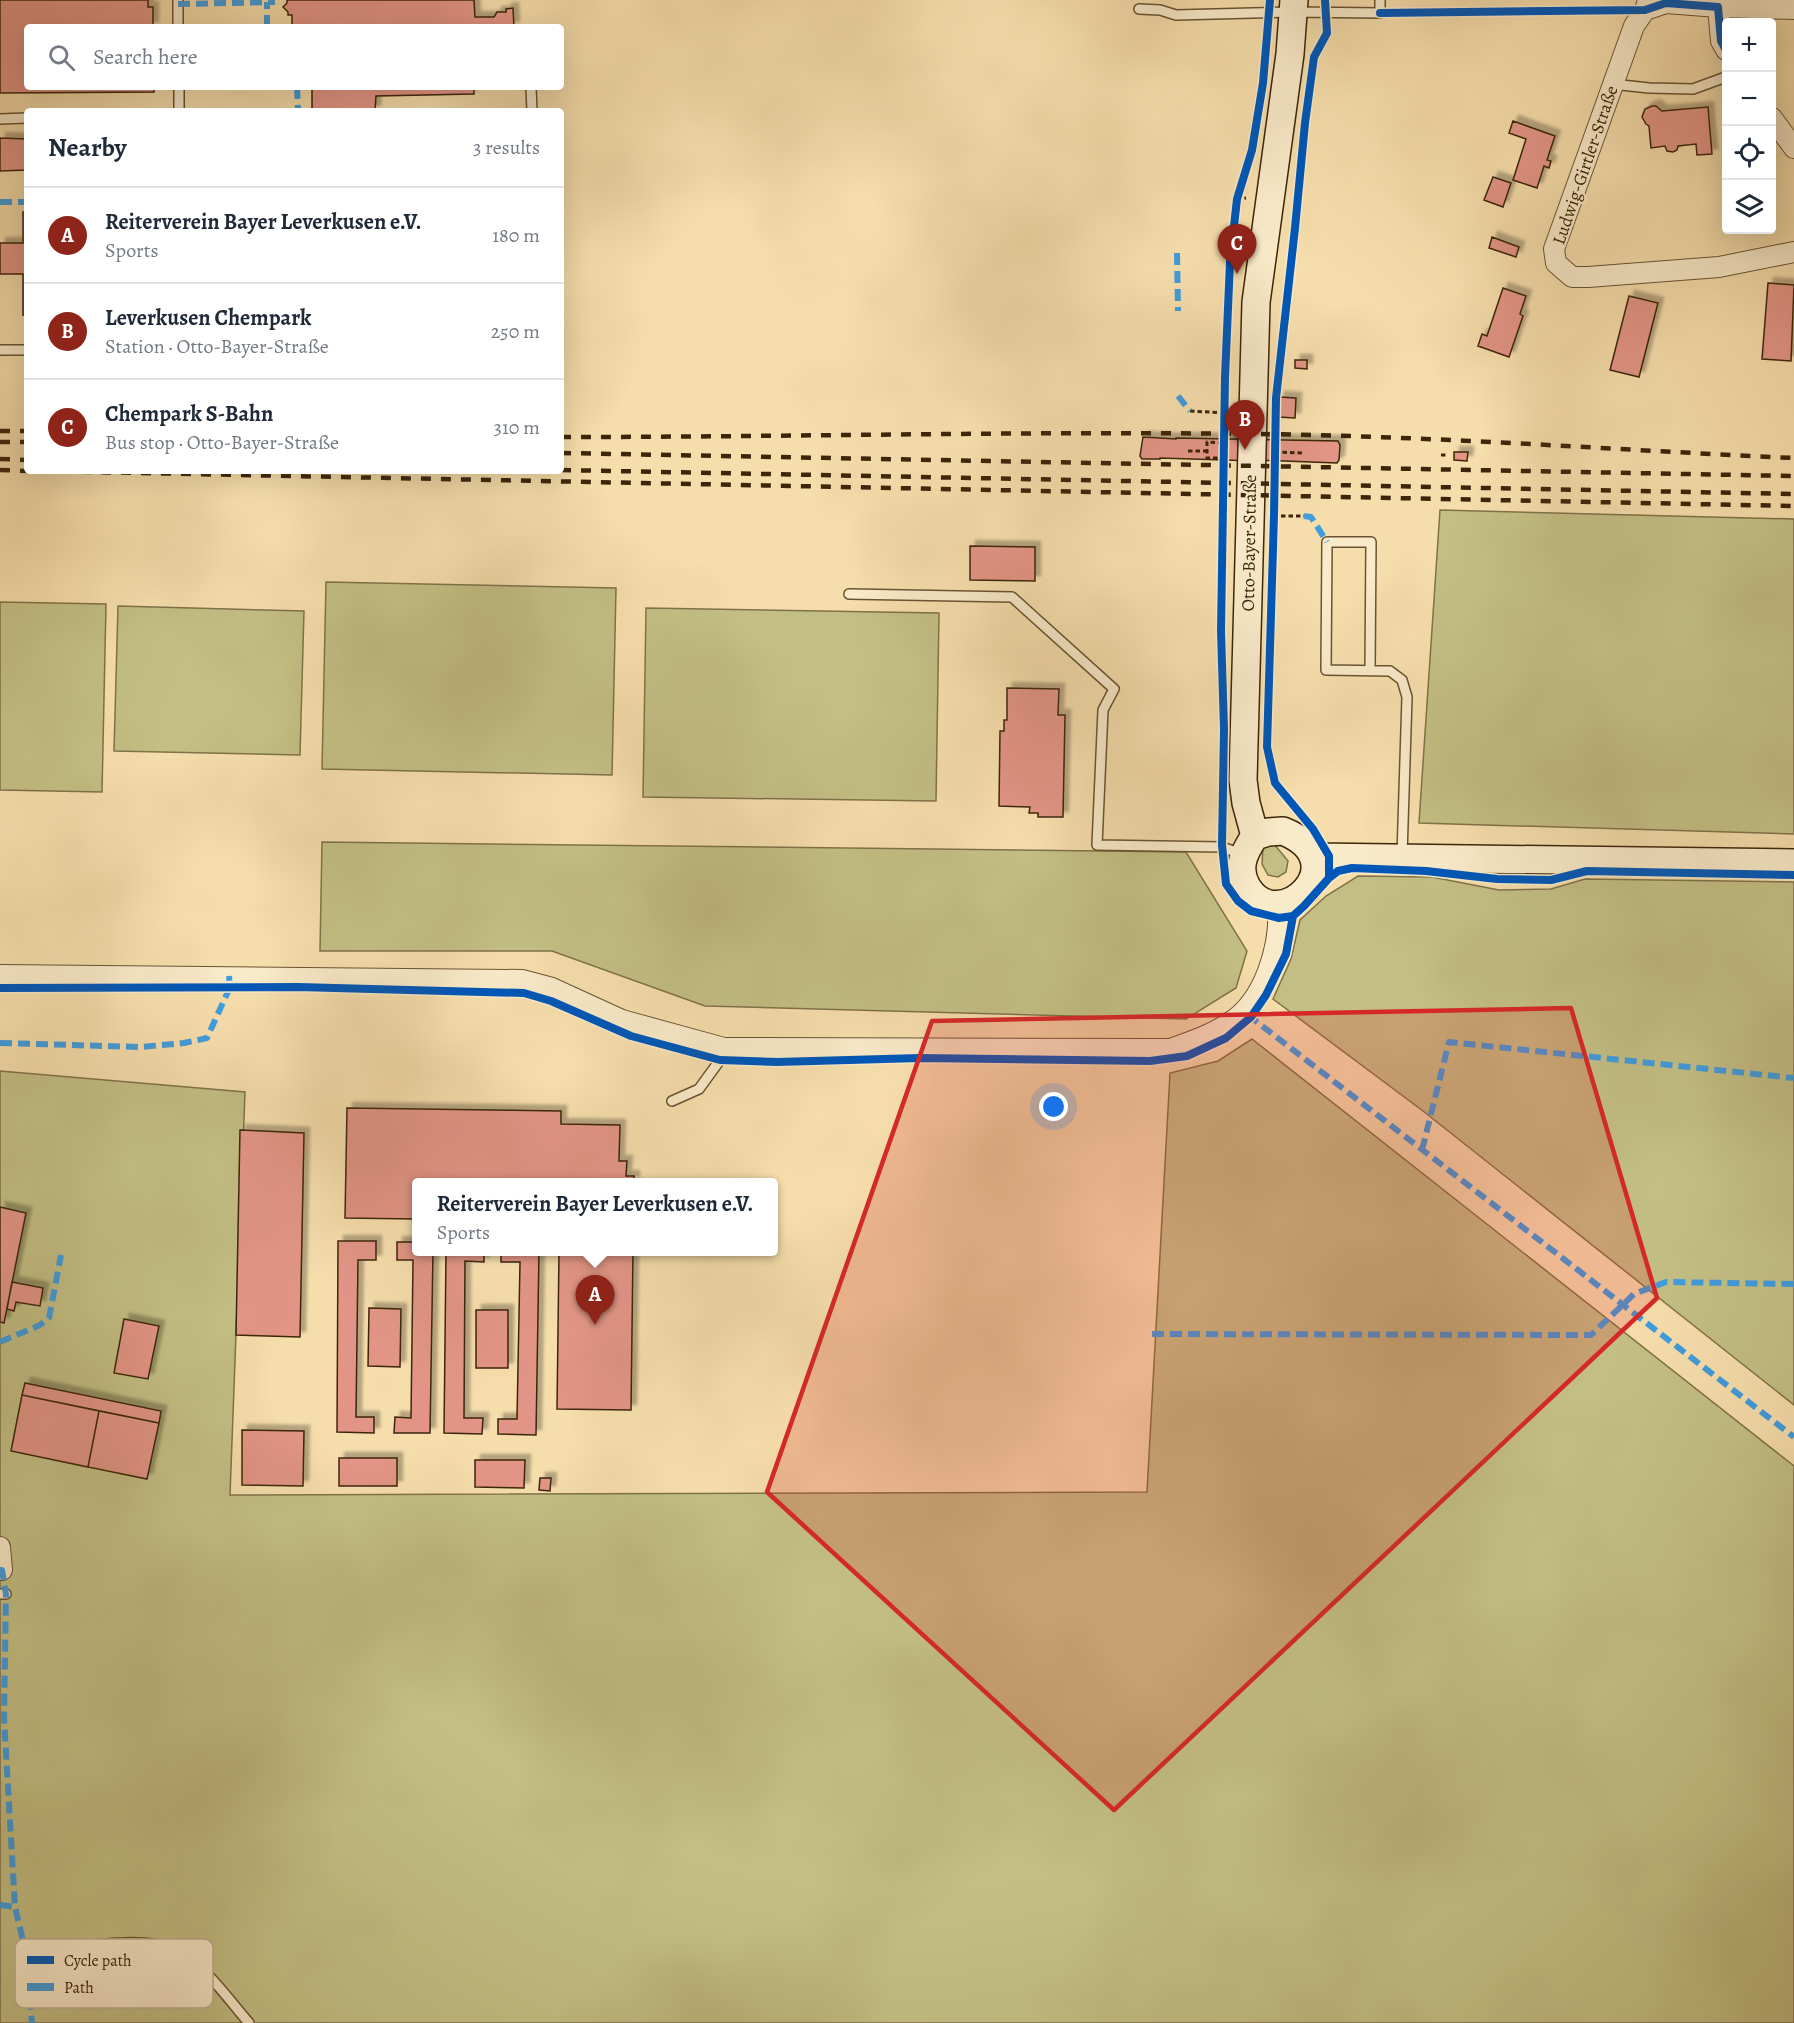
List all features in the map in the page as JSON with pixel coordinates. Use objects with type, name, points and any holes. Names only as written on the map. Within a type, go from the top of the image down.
[{"type":"street","points":[[1647,5],[1666,3],[1794,9]]},
{"type":"street","name":"Ludwig-Girtler-Straße","points":[[1647,5],[1634,26],[1612,84],[1554,249],[1556,263],[1572,277],[1588,277],[1719,267],[1794,252]]},
{"type":"street","name":"Otto-Bayer-Straße","points":[[1249,846],[1243,780],[1256,302],[1290,54],[1294,6]]},
{"type":"street","points":[[1718,7],[1722,42]]},
{"type":"street","points":[[1776,123],[1794,148]]},
{"type":"street","points":[[1283,831],[1299,838],[1315,857],[1309,886],[1297,899],[1278,905],[1266,903],[1250,892],[1243,881],[1241,871],[1249,846],[1268,832],[1283,831]]},
{"type":"street","points":[[1315,857],[1794,863]]},
{"type":"street","points":[[0,975],[522,980],[552,988],[622,1020],[724,1048],[1170,1049],[1208,1036],[1244,1011],[1266,978],[1277,937],[1278,905]]},
{"type":"street","points":[[0,1547],[2,1570]]},
{"type":"lane","points":[[178,0],[178,24]]},
{"type":"lane","points":[[1139,9],[1160,10],[1176,15],[1294,6],[1380,13],[1380,0]]},
{"type":"lane","points":[[1612,84],[1693,89],[1722,78]]},
{"type":"lane","points":[[179,90],[179,108]]},
{"type":"lane","points":[[531,90],[532,108]]},
{"type":"lane","points":[[0,119],[24,118]]},
{"type":"lane","points":[[0,350],[24,350]]},
{"type":"lane","points":[[1370,670],[1371,542],[1327,542],[1326,670],[1390,671],[1402,680],[1407,697],[1402,857]]},
{"type":"lane","points":[[849,594],[1012,597],[1114,689],[1103,710],[1096,845],[1249,846]]},
{"type":"lane","points":[[672,1101],[699,1089],[720,1060],[724,1048]]},
{"type":"lane","points":[[213,1983],[249,2023]]},
{"type":"path","points":[[1237,199],[1246,198]]},
{"type":"path","points":[[1228,293],[1235,293]]},
{"type":"path","points":[[1190,411],[1225,413]]},
{"type":"path","points":[[1225,443],[1207,442],[1207,458],[1225,458]]},
{"type":"path","points":[[1188,451],[1207,451]]},
{"type":"path","points":[[1275,452],[1303,453]]},
{"type":"path","points":[[1441,455],[1447,455]]},
{"type":"path","points":[[1281,516],[1304,516]]},
{"type":"highlighted area","points":[[1571,1008],[1657,1298],[1114,1810],[767,1492],[932,1021]]},
{"type":"shaded area","points":[[1440,510],[1794,519],[1794,834],[1419,823]]},
{"type":"shaded area","points":[[326,582],[616,588],[612,775],[322,769]]},
{"type":"shaded area","points":[[0,602],[106,604],[102,792],[0,790]]},
{"type":"shaded area","points":[[118,606],[304,611],[300,755],[114,751]]},
{"type":"shaded area","points":[[646,608],[939,613],[936,801],[643,797]]},
{"type":"shaded area","points":[[322,842],[1186,852],[1247,951],[1236,988],[1186,1019],[705,1006],[552,951],[320,951]]},
{"type":"shaded area","points":[[1274,844],[1288,861],[1286,872],[1278,877],[1268,875],[1262,864],[1263,847]]},
{"type":"shaded area","points":[[1358,876],[1432,877],[1499,890],[1551,889],[1585,879],[1794,882],[1794,1405],[1423,1111],[1273,999],[1291,959],[1300,920],[1326,896]]},
{"type":"shaded area","points":[[1252,1039],[1794,1466],[1794,2023],[0,2023],[0,1071],[245,1092],[230,1495],[1147,1492],[1170,1073],[1218,1061]]},
{"type":"building","points":[[0,0],[148,0],[148,7],[153,7],[153,24],[24,24],[24,90],[154,90],[154,92],[0,93]]},
{"type":"building","points":[[287,0],[474,0],[475,17],[494,17],[497,12],[506,12],[506,9],[513,8],[514,24],[292,24],[292,15],[288,15],[283,7]]},
{"type":"building","points":[[312,90],[474,90],[474,94],[376,96],[375,108],[312,108]]},
{"type":"building","points":[[1652,106],[1662,111],[1708,107],[1712,154],[1697,155],[1696,144],[1678,146],[1673,152],[1667,151],[1665,146],[1651,148],[1649,126],[1642,117],[1645,109]]},
{"type":"building","points":[[1513,121],[1555,136],[1547,160],[1551,161],[1549,168],[1544,166],[1537,188],[1513,180],[1526,139],[1509,133]]},
{"type":"building","points":[[0,138],[24,139],[24,170],[0,171]]},
{"type":"building","points":[[1493,177],[1511,183],[1503,207],[1484,200]]},
{"type":"building","points":[[24,212],[24,315],[23,274],[0,274],[0,243],[23,243]]},
{"type":"building","points":[[1492,237],[1519,247],[1516,257],[1489,248]]},
{"type":"building","points":[[1768,283],[1794,285],[1791,361],[1762,359]]},
{"type":"building","points":[[1503,288],[1526,296],[1520,314],[1523,316],[1509,357],[1478,346],[1482,334],[1487,336]]},
{"type":"building","points":[[1629,296],[1658,303],[1639,377],[1610,370]]},
{"type":"building","points":[[1295,360],[1307,360],[1307,369],[1295,368]]},
{"type":"building","points":[[1279,397],[1296,398],[1295,418],[1278,417]]},
{"type":"building","points":[[1143,437],[1338,441],[1339,460],[1337,463],[1142,459],[1140,456]]},
{"type":"building","points":[[1454,452],[1468,452],[1467,461],[1454,460]]},
{"type":"building","points":[[970,546],[1035,547],[1035,581],[970,580]]},
{"type":"building","points":[[1007,688],[1059,689],[1058,715],[1065,715],[1063,817],[1038,817],[1038,813],[1029,813],[1030,807],[999,806],[1000,731],[1004,731],[1004,720],[1007,720]]},
{"type":"building","points":[[347,1108],[561,1111],[561,1124],[620,1125],[619,1161],[627,1161],[626,1176],[634,1176],[634,1178],[412,1178],[412,1219],[345,1218]]},
{"type":"building","points":[[240,1130],[304,1133],[300,1337],[236,1335]]},
{"type":"building","points":[[0,1207],[26,1213],[4,1323],[0,1322]]},
{"type":"building","points":[[338,1241],[376,1241],[376,1260],[358,1260],[356,1417],[374,1417],[374,1433],[337,1432]]},
{"type":"building","points":[[397,1242],[412,1242],[412,1256],[433,1256],[430,1433],[394,1433],[395,1417],[411,1418],[413,1260],[397,1260]]},
{"type":"building","points":[[446,1256],[484,1256],[484,1262],[465,1261],[464,1418],[483,1418],[482,1434],[444,1433]]},
{"type":"building","points":[[501,1256],[539,1256],[536,1435],[498,1434],[498,1419],[517,1419],[520,1262],[501,1262]]},
{"type":"building","points":[[559,1256],[633,1256],[631,1410],[557,1409]]},
{"type":"building","points":[[12,1282],[43,1288],[40,1306],[16,1302],[14,1311],[7,1309]]},
{"type":"building","points":[[369,1308],[401,1309],[400,1367],[368,1366]]},
{"type":"building","points":[[476,1310],[508,1310],[508,1368],[476,1368]]},
{"type":"building","points":[[124,1319],[159,1326],[148,1379],[114,1373]]},
{"type":"building","points":[[25,1383],[161,1411],[159,1423],[22,1395]]},
{"type":"building","points":[[22,1395],[99,1411],[88,1467],[11,1451]]},
{"type":"building","points":[[99,1411],[159,1423],[147,1479],[88,1467]]},
{"type":"building","points":[[242,1430],[304,1431],[303,1486],[242,1485]]},
{"type":"building","points":[[339,1458],[397,1458],[397,1486],[339,1486]]},
{"type":"building","points":[[475,1460],[525,1460],[524,1488],[475,1487]]},
{"type":"building","points":[[540,1478],[551,1478],[550,1491],[539,1490]]},
{"type":"railway","points":[[0,431],[24,431]]},
{"type":"railway","points":[[564,437],[1082,433],[1322,435],[1794,458]]},
{"type":"railway","points":[[0,442],[24,442]]},
{"type":"railway","points":[[564,453],[1794,476]]},
{"type":"railway","points":[[0,459],[24,460]]},
{"type":"railway","points":[[0,470],[24,471]]},
{"type":"railway","points":[[564,470],[1794,494]]},
{"type":"railway","points":[[191,474],[1794,506]]},
{"type":"marked path","points":[[267,2],[267,24]]},
{"type":"marked path","points":[[178,4],[275,2]]},
{"type":"marked path","points":[[297,90],[298,108]]},
{"type":"marked path","points":[[0,202],[24,202]]},
{"type":"marked path","points":[[1177,253],[1178,311]]},
{"type":"marked path","points":[[1178,396],[1190,411]]},
{"type":"marked path","points":[[1304,516],[1311,517],[1327,542]]},
{"type":"marked path","points":[[0,1043],[141,1047],[184,1043],[207,1038],[230,987],[229,976]]},
{"type":"marked path","points":[[1248,1015],[1794,1437]]},
{"type":"marked path","points":[[1422,1150],[1449,1042],[1794,1078]]},
{"type":"marked path","points":[[0,1342],[40,1325],[49,1318],[61,1255]]},
{"type":"marked path","points":[[1152,1334],[1591,1335],[1634,1294],[1666,1282],[1794,1284]]},
{"type":"marked path","points":[[0,1570],[2,1570],[6,1594],[4,1718],[15,1907],[23,1939]]},
{"type":"marked path","points":[[0,1905],[15,1907]]},
{"type":"marked path","points":[[31,2008],[32,2023]]},
{"type":"cycle path","points":[[1270,0],[1263,83],[1252,150],[1237,199],[1230,262],[1225,377],[1221,631],[1224,729],[1222,845],[1226,884],[1238,901],[1251,911],[1279,918],[1293,916],[1329,878],[1329,856],[1313,829],[1275,783],[1267,747],[1276,398],[1314,57],[1327,33],[1325,0]]},
{"type":"cycle path","points":[[1380,13],[1645,10],[1666,3],[1718,7],[1722,43]]},
{"type":"cycle path","points":[[1329,878],[1338,871],[1352,868],[1426,871],[1497,879],[1551,880],[1587,871],[1794,875]]},
{"type":"cycle path","points":[[0,988],[298,987],[524,993],[551,1001],[631,1036],[720,1060],[777,1062],[920,1058],[1150,1061],[1187,1056],[1226,1038],[1251,1017],[1266,995],[1286,954],[1293,916]]},
{"type":"place","name":"Chempark S-Bahn","points":[[1237,274]]},
{"type":"place","name":"Leverkusen Chempark","points":[[1245,450]]},
{"type":"place","name":"Reiterverein Bayer Leverkusen e.V.","points":[[595,1325]]}]
